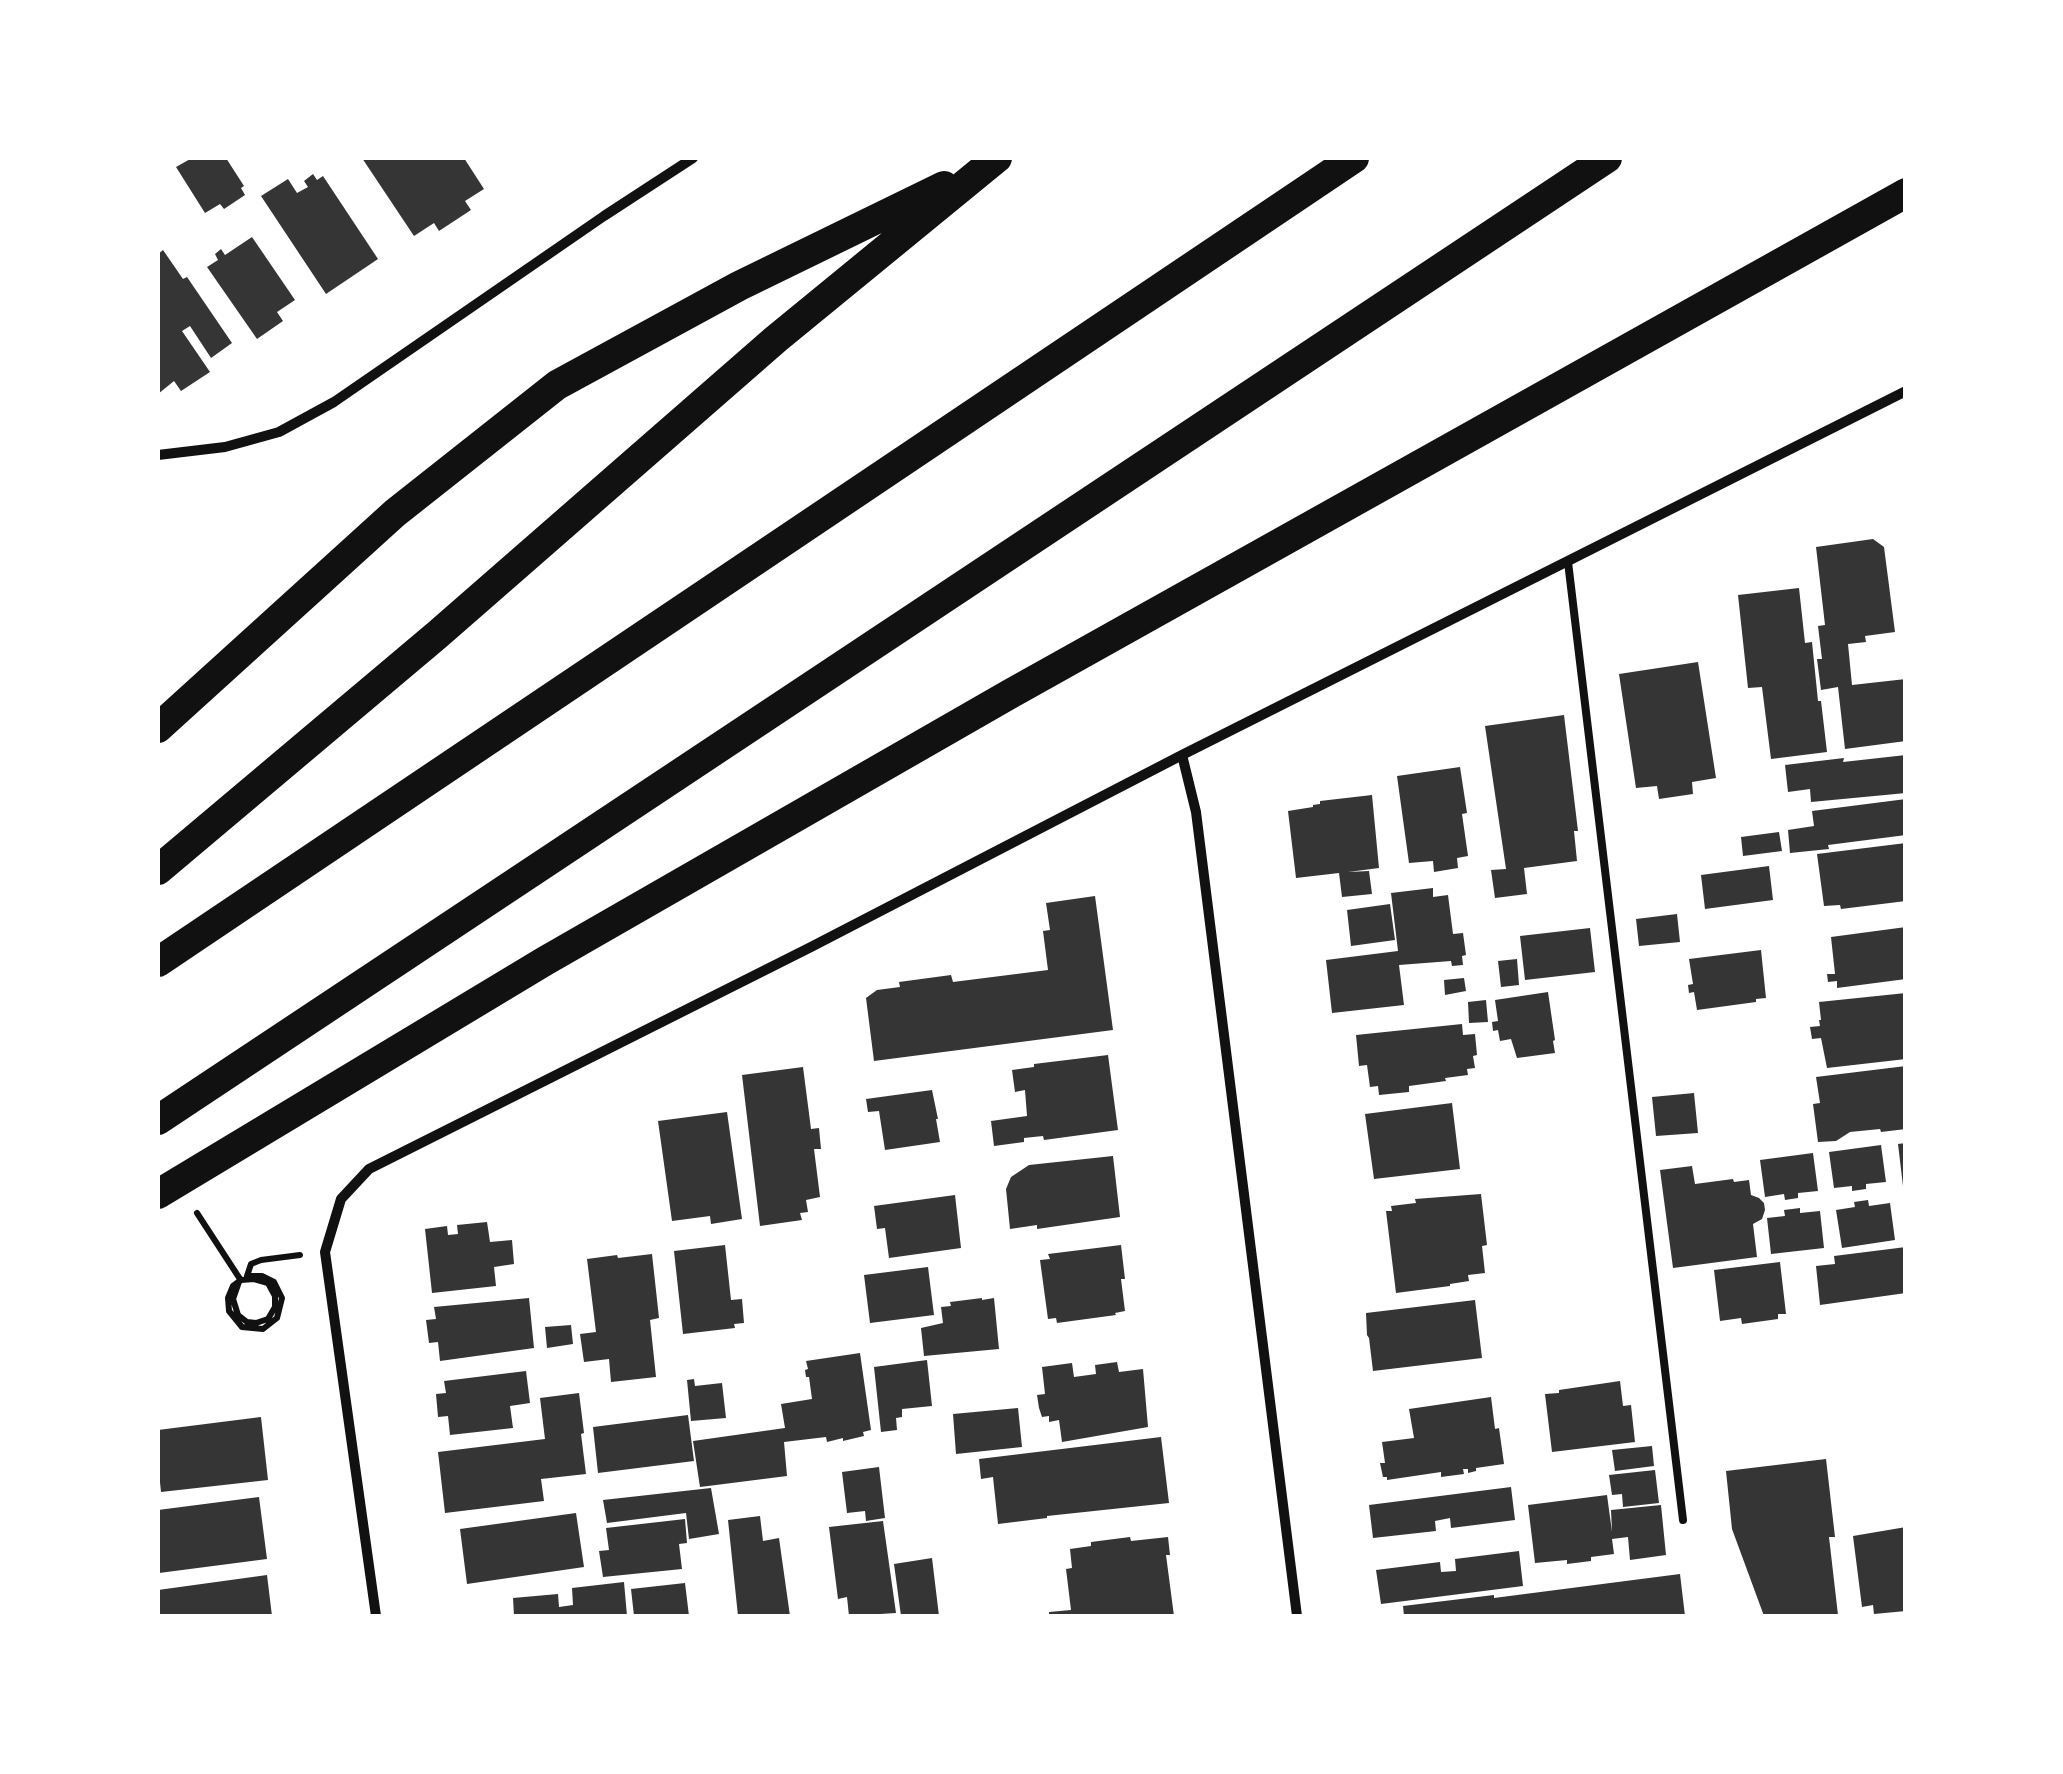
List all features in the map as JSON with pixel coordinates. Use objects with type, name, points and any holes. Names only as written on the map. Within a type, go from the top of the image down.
[{"type":"highway","points":[[158,870],[438,635],[776,339],[1000,158]]},
{"type":"highway","points":[[158,728],[395,513],[557,386],[739,286],[1000,158]]},
{"type":"highway","points":[[158,962],[1354,158]]},
{"type":"highway","points":[[158,1120],[1607,158]]},
{"type":"highway","points":[[158,1194],[545,961],[992,704],[1906,193]]},
{"type":"street","points":[[158,454],[225,447],[279,432],[334,402],[693,158]]},
{"type":"street","points":[[376,1616],[325,1252],[341,1199],[369,1169],[1906,391]]},
{"type":"street","points":[[1182,755],[1196,812],[1296,1616]]},
{"type":"lane","points":[[1568,562],[1683,1520]]},
{"type":"path","points":[[244,1277],[262,1276],[274,1282],[282,1298],[277,1318],[262,1329],[242,1327],[229,1311],[228,1298],[233,1286],[241,1280],[254,1279],[268,1283],[275,1296],[275,1307],[268,1319],[247,1322],[238,1315],[234,1299],[237,1289],[244,1277],[251,1264],[325,1252]]},
{"type":"building","points":[[192,158],[226,158],[244,186],[241,188],[245,195],[224,209],[220,204],[205,213],[176,167]]},
{"type":"building","points":[[362,158],[464,158],[484,189],[465,201],[471,210],[439,231],[434,223],[414,236]]},
{"type":"building","points":[[313,174],[317,180],[323,176],[378,259],[326,294],[261,196],[288,179],[297,193],[308,187],[304,181]]},
{"type":"building","points":[[252,237],[295,300],[277,312],[283,321],[257,339],[207,267],[218,260],[215,254],[221,249],[225,255]]},
{"type":"building","points":[[163,250],[183,279],[187,277],[232,343],[211,358],[190,326],[182,331],[210,372],[181,391],[174,381],[158,394],[158,254]]},
{"type":"building","points":[[1873,539],[1884,547],[1895,632],[1865,636],[1866,642],[1848,644],[1852,685],[1906,679],[1906,741],[1845,749],[1838,687],[1821,690],[1818,626],[1825,625],[1816,547]]},
{"type":"building","points":[[1799,588],[1805,643],[1812,642],[1827,752],[1771,759],[1762,687],[1748,688],[1738,595]]},
{"type":"building","points":[[1698,662],[1716,778],[1692,782],[1693,794],[1659,799],[1657,786],[1636,788],[1619,674]]},
{"type":"building","points":[[1564,715],[1578,831],[1574,831],[1577,861],[1524,868],[1527,894],[1495,898],[1491,870],[1506,869],[1485,726]]},
{"type":"building","points":[[1906,755],[1906,793],[1811,802],[1810,789],[1788,792],[1785,765]]},
{"type":"building","points":[[1460,767],[1468,856],[1457,858],[1458,868],[1434,872],[1433,861],[1409,863],[1397,776]]},
{"type":"building","points":[[1372,795],[1379,868],[1348,872],[1369,871],[1372,894],[1342,897],[1339,873],[1296,878],[1288,811],[1313,807],[1320,801]]},
{"type":"building","points":[[1906,799],[1906,835],[1790,853],[1788,830],[1814,826],[1812,811]]},
{"type":"building","points":[[1779,832],[1782,851],[1743,856],[1741,837]]},
{"type":"building","points":[[1906,843],[1906,901],[1841,909],[1840,905],[1824,906],[1817,854]]},
{"type":"building","points":[[1769,866],[1773,900],[1705,909],[1701,875]]},
{"type":"building","points":[[1433,888],[1433,897],[1448,895],[1453,934],[1463,933],[1463,965],[1452,966],[1451,961],[1399,965],[1404,1005],[1332,1013],[1326,960],[1398,951],[1391,893]]},
{"type":"building","points":[[1095,896],[1113,1030],[874,1061],[866,998],[877,990],[900,987],[899,982],[951,975],[953,982],[1048,970],[1043,931],[1050,930],[1046,903]]},
{"type":"building","points":[[1390,904],[1395,940],[1351,946],[1347,910]]},
{"type":"building","points":[[1677,914],[1680,942],[1639,946],[1636,919]]},
{"type":"building","points":[[1906,927],[1906,979],[1837,988],[1837,981],[1828,982],[1827,974],[1835,974],[1831,937]]},
{"type":"building","points":[[1590,928],[1595,972],[1525,980],[1520,936]]},
{"type":"building","points":[[1761,950],[1766,998],[1697,1010],[1694,992],[1689,993],[1688,985],[1693,984],[1689,959]]},
{"type":"building","points":[[1517,959],[1519,985],[1501,987],[1498,961]]},
{"type":"building","points":[[1464,978],[1466,991],[1445,995],[1444,980]]},
{"type":"building","points":[[1548,992],[1555,1053],[1517,1058],[1511,1039],[1500,1041],[1498,1030],[1493,1031],[1492,1022],[1498,1021],[1495,1000]]},
{"type":"building","points":[[1906,993],[1906,1059],[1827,1068],[1821,1038],[1812,1039],[1810,1027],[1820,1026],[1819,1002]]},
{"type":"building","points":[[1486,1000],[1488,1022],[1469,1023],[1468,1002]]},
{"type":"building","points":[[1462,1024],[1463,1035],[1475,1034],[1475,1068],[1467,1069],[1468,1075],[1409,1086],[1409,1092],[1379,1095],[1378,1086],[1370,1087],[1367,1065],[1359,1066],[1356,1035]]},
{"type":"building","points":[[1108,1055],[1118,1130],[1044,1140],[1043,1136],[1024,1138],[1024,1142],[994,1146],[991,1121],[1027,1116],[1025,1090],[1015,1092],[1012,1070]]},
{"type":"building","points":[[1906,1066],[1906,1129],[1850,1132],[1836,1141],[1818,1142],[1813,1104],[1820,1103],[1816,1077]]},
{"type":"building","points":[[803,1067],[811,1129],[819,1128],[821,1149],[814,1149],[820,1197],[806,1200],[808,1212],[800,1213],[802,1220],[760,1226],[742,1075]]},
{"type":"building","points":[[932,1090],[940,1142],[885,1150],[879,1111],[868,1112],[866,1099]]},
{"type":"building","points":[[1694,1093],[1698,1133],[1656,1136],[1652,1097]]},
{"type":"building","points":[[1452,1103],[1460,1169],[1374,1179],[1365,1114]]},
{"type":"building","points":[[727,1112],[742,1219],[711,1224],[710,1216],[672,1221],[658,1121]]},
{"type":"building","points":[[1906,1143],[1906,1186],[1903,1186],[1898,1144]]},
{"type":"building","points":[[1881,1145],[1886,1182],[1866,1184],[1866,1189],[1852,1191],[1852,1186],[1834,1188],[1829,1152]]},
{"type":"building","points":[[1813,1153],[1818,1191],[1798,1193],[1798,1198],[1785,1200],[1784,1194],[1765,1197],[1760,1160]]},
{"type":"building","points":[[1113,1156],[1120,1217],[1010,1229],[1006,1189],[1011,1177],[1029,1165]]},
{"type":"building","points":[[1692,1166],[1695,1184],[1749,1180],[1751,1195],[1764,1203],[1765,1210],[1762,1219],[1753,1224],[1757,1257],[1673,1268],[1660,1170]]},
{"type":"building","points":[[1481,1194],[1487,1245],[1482,1246],[1485,1273],[1468,1275],[1469,1281],[1450,1286],[1396,1293],[1386,1211],[1392,1211],[1391,1206],[1416,1203],[1415,1199]]},
{"type":"building","points":[[955,1195],[961,1248],[889,1258],[885,1228],[877,1229],[874,1206]]},
{"type":"building","points":[[1868,1200],[1869,1206],[1890,1203],[1895,1240],[1842,1248],[1836,1210]]},
{"type":"building","points":[[1800,1208],[1800,1213],[1820,1211],[1824,1248],[1771,1254],[1767,1218],[1785,1216],[1784,1210]]},
{"type":"building","points":[[487,1222],[490,1242],[512,1240],[514,1264],[494,1267],[496,1286],[432,1293],[425,1229],[447,1226],[448,1235],[458,1234],[457,1225]]},
{"type":"building","points":[[725,1245],[731,1300],[742,1299],[744,1323],[734,1324],[735,1328],[683,1334],[674,1251]]},
{"type":"building","points":[[1121,1245],[1125,1311],[1057,1323],[1056,1318],[1048,1319],[1040,1260],[1050,1259],[1048,1254]]},
{"type":"building","points":[[1906,1247],[1906,1293],[1820,1305],[1816,1266],[1835,1264],[1834,1256]]},
{"type":"building","points":[[652,1254],[659,1318],[650,1320],[656,1377],[611,1382],[609,1359],[584,1362],[580,1334],[596,1332],[587,1259]]},
{"type":"building","points":[[1780,1262],[1786,1314],[1778,1314],[1778,1319],[1742,1324],[1741,1318],[1720,1321],[1714,1270]]},
{"type":"building","points":[[928,1267],[934,1315],[870,1323],[864,1275]]},
{"type":"building","points":[[529,1298],[534,1348],[440,1361],[438,1342],[429,1343],[426,1320],[436,1319],[434,1307]]},
{"type":"building","points":[[994,1298],[999,1349],[924,1356],[921,1328],[943,1323],[941,1307]]},
{"type":"building","points":[[1475,1300],[1482,1358],[1373,1371],[1366,1313]]},
{"type":"building","points":[[571,1325],[573,1344],[547,1348],[545,1327]]},
{"type":"building","points":[[860,1353],[871,1430],[863,1432],[864,1436],[843,1441],[827,1442],[826,1437],[784,1442],[787,1476],[700,1487],[693,1441],[785,1428],[781,1404],[812,1399],[806,1361]]},
{"type":"building","points":[[927,1360],[932,1406],[902,1409],[902,1417],[896,1418],[897,1430],[881,1432],[874,1367]]},
{"type":"building","points":[[1117,1362],[1119,1372],[1143,1369],[1148,1427],[1062,1442],[1059,1420],[1049,1422],[1049,1416],[1042,1417],[1039,1408],[1037,1395],[1045,1394],[1042,1367],[1072,1363],[1074,1377],[1096,1374],[1095,1365]]},
{"type":"building","points":[[526,1371],[530,1403],[510,1406],[513,1428],[450,1435],[448,1416],[438,1417],[436,1394],[446,1393],[444,1381]]},
{"type":"building","points":[[694,1379],[695,1386],[722,1383],[726,1418],[691,1421],[687,1380]]},
{"type":"building","points":[[1620,1381],[1623,1406],[1631,1405],[1635,1442],[1552,1452],[1545,1394]]},
{"type":"building","points":[[579,1393],[586,1474],[541,1479],[544,1501],[445,1513],[438,1452],[545,1439],[540,1398]]},
{"type":"building","points":[[1491,1397],[1504,1464],[1468,1473],[1468,1469],[1463,1469],[1464,1474],[1441,1477],[1441,1472],[1387,1480],[1383,1477],[1382,1442],[1414,1438],[1409,1409]]},
{"type":"building","points":[[1018,1408],[1022,1447],[956,1454],[953,1414]]},
{"type":"building","points":[[688,1415],[694,1461],[598,1473],[593,1427]]},
{"type":"building","points":[[261,1417],[268,1480],[161,1492],[158,1430]]},
{"type":"building","points":[[1161,1437],[1169,1503],[998,1524],[993,1477],[981,1479],[979,1459]]},
{"type":"building","points":[[1652,1446],[1654,1466],[1615,1471],[1612,1450]]},
{"type":"building","points":[[1826,1459],[1838,1615],[1764,1616],[1732,1529],[1726,1471]]},
{"type":"building","points":[[879,1467],[885,1518],[866,1521],[865,1511],[847,1513],[842,1472]]},
{"type":"building","points":[[1655,1470],[1659,1503],[1623,1507],[1622,1494],[1612,1495],[1609,1475]]},
{"type":"building","points":[[1511,1487],[1515,1520],[1451,1528],[1450,1518],[1435,1521],[1436,1531],[1373,1538],[1369,1505]]},
{"type":"building","points":[[711,1488],[719,1534],[689,1539],[686,1513],[607,1523],[603,1500]]},
{"type":"building","points":[[1607,1495],[1612,1532],[1611,1510],[1661,1505],[1666,1555],[1630,1560],[1628,1537],[1612,1539],[1614,1554],[1591,1557],[1591,1561],[1535,1563],[1528,1505]]},
{"type":"building","points":[[259,1497],[267,1559],[159,1573],[158,1510]]},
{"type":"building","points":[[576,1513],[584,1567],[467,1584],[460,1529]]},
{"type":"building","points":[[760,1516],[763,1541],[779,1538],[790,1616],[738,1616],[728,1520]]},
{"type":"building","points":[[685,1519],[687,1543],[679,1544],[682,1569],[603,1577],[599,1551],[609,1550],[606,1528]]},
{"type":"building","points":[[883,1521],[896,1613],[849,1616],[847,1597],[838,1599],[829,1527]]},
{"type":"building","points":[[1906,1527],[1906,1611],[1874,1614],[1873,1605],[1862,1607],[1853,1536]]},
{"type":"building","points":[[1130,1537],[1131,1541],[1168,1537],[1170,1555],[1166,1555],[1174,1616],[1049,1616],[1049,1612],[1071,1610],[1066,1569],[1072,1568],[1070,1549]]},
{"type":"building","points":[[1519,1551],[1523,1586],[1381,1604],[1376,1570],[1440,1562],[1441,1572],[1456,1571],[1455,1559]]},
{"type":"building","points":[[932,1558],[939,1616],[901,1616],[894,1564]]},
{"type":"building","points":[[1680,1574],[1685,1616],[1404,1616],[1403,1606]]},
{"type":"building","points":[[267,1575],[272,1616],[158,1616],[158,1590]]},
{"type":"building","points":[[624,1582],[627,1616],[514,1616],[513,1598],[558,1594],[559,1607],[573,1605],[572,1588]]},
{"type":"building","points":[[685,1583],[689,1616],[634,1616],[631,1589]]}]
